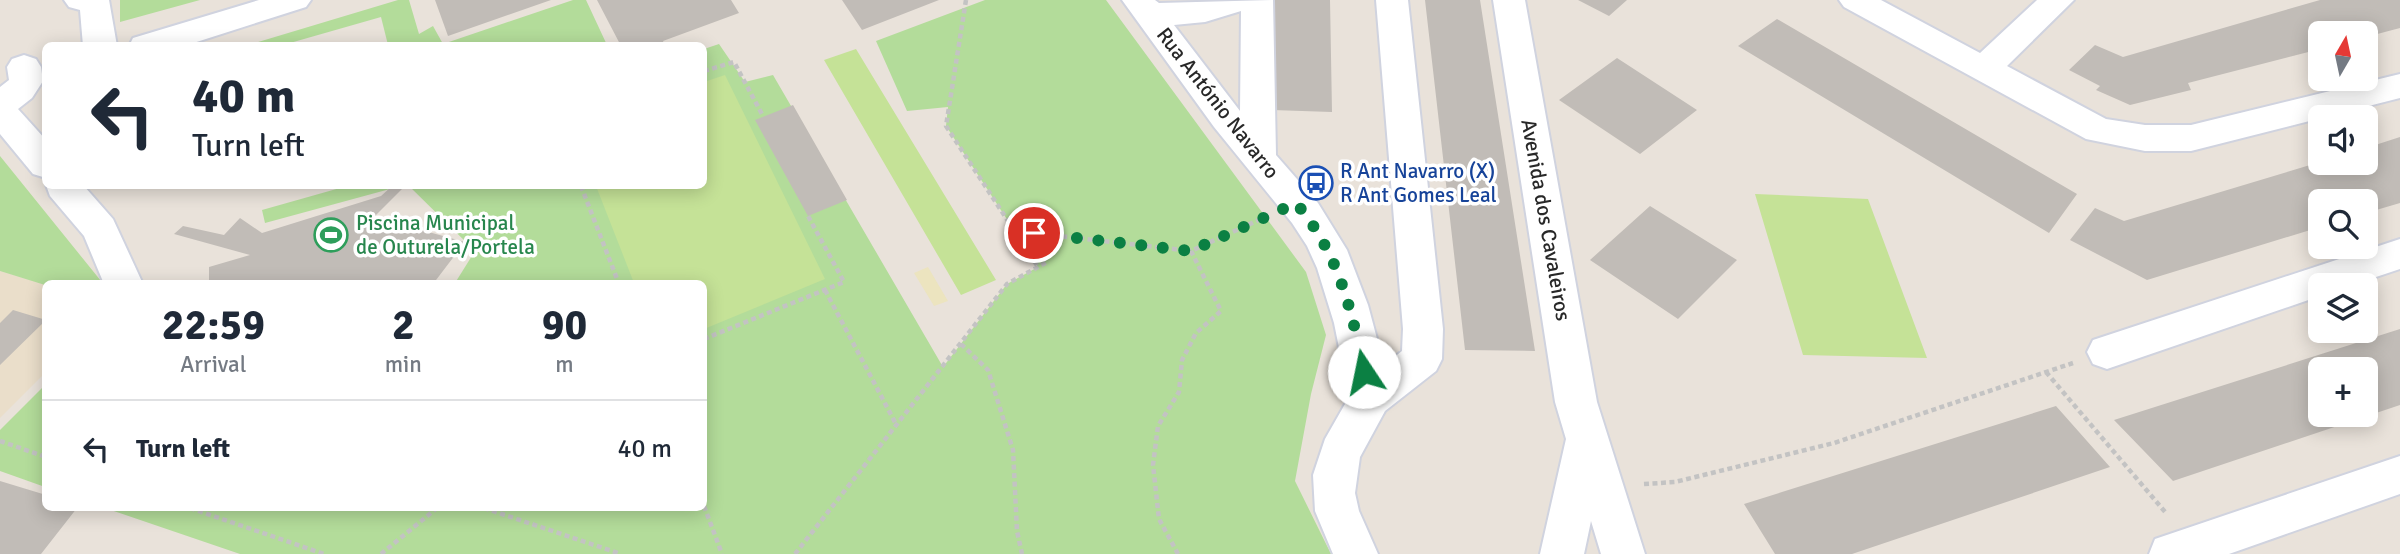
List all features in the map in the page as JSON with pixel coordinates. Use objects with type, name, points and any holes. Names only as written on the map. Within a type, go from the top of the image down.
[{"type":"street","points":[[80,0],[95,3],[100,42]]},
{"type":"street","points":[[158,42],[295,0]]},
{"type":"street","points":[[1143,7],[1208,10],[1237,0]]},
{"type":"street","points":[[1257,0],[1258,158]]},
{"type":"street","points":[[1356,554],[1343,532],[1334,505],[1333,478],[1344,439],[1370,399],[1422,359],[1423,329],[1392,0]]},
{"type":"street","name":"Avenida dos Cavaleiros","points":[[1509,0],[1576,402],[1623,554]]},
{"type":"street","points":[[1855,0],[2098,130],[2145,138],[2191,138],[2400,86]]},
{"type":"street","points":[[1983,70],[2037,16],[2057,0]]},
{"type":"street","name":"Rua António Navarro","points":[[1143,7],[1258,158],[1296,203],[1327,247],[1343,283],[1354,320],[1370,399]]},
{"type":"street","points":[[19,83],[42,152]]},
{"type":"street","points":[[66,189],[100,229],[122,280]]},
{"type":"street","points":[[2107,352],[2400,254]]},
{"type":"street","name":"Avenida dos Cavaleiros","points":[[1562,554],[1586,439]]},
{"type":"street","points":[[2171,554],[2400,475]]},
{"type":"path","points":[[966,0],[946,126],[1038,267]]},
{"type":"path","points":[[707,70],[734,61],[763,117]]},
{"type":"path","points":[[581,189],[617,280]]},
{"type":"path","points":[[795,554],[1007,284],[1047,262],[1034,233],[1191,251],[1296,203]]},
{"type":"path","points":[[707,338],[844,282],[808,216]]},
{"type":"path","points":[[1178,554],[1159,519],[1153,466],[1158,426],[1179,392],[1182,360],[1196,333],[1221,311],[1191,251]]},
{"type":"path","points":[[825,289],[897,426]]},
{"type":"path","points":[[961,344],[989,370],[1013,450],[1017,531],[1022,554]]},
{"type":"path","points":[[1675,482],[1833,443],[2107,352]]},
{"type":"path","points":[[2046,372],[2132,473]]},
{"type":"path","points":[[0,441],[42,456]]},
{"type":"path","points":[[199,511],[324,554]]},
{"type":"path","points":[[381,554],[433,511]]},
{"type":"path","points":[[493,511],[621,554]]},
{"type":"path","points":[[706,511],[722,554]]},
{"type":"shaded area","points":[[0,271],[42,284],[42,376],[0,418]]},
{"type":"green space","points":[[120,0],[200,0],[120,22]]},
{"type":"green space","points":[[398,0],[409,0],[419,34],[433,26],[442,42],[387,42],[381,17],[294,42],[258,42]]},
{"type":"green space","points":[[573,0],[586,0],[606,42],[449,42]]},
{"type":"green space","points":[[985,0],[1106,0],[1306,272],[1326,335],[1311,394],[1295,481],[1331,554],[240,554],[114,511],[707,511],[707,280],[457,280],[475,251],[412,189],[707,189],[707,48],[719,44],[745,82],[773,75],[943,367],[1007,284],[1038,267],[946,126],[948,107],[907,111],[876,41]]},
{"type":"green space","points":[[856,49],[996,280],[961,295],[824,60]]},
{"type":"green space","points":[[725,75],[825,279],[707,328],[707,280],[633,280],[597,189],[707,189],[707,81]]},
{"type":"green space","points":[[0,156],[100,280],[42,280],[42,284],[0,271]]},
{"type":"green space","points":[[336,189],[390,189],[265,223],[262,210]]},
{"type":"green space","points":[[1755,194],[1868,199],[1927,358],[1803,355]]},
{"type":"green space","points":[[42,388],[42,486],[0,471],[0,430]]},
{"type":"sand","points":[[928,267],[948,301],[934,306],[914,273]]},
{"type":"building","points":[[435,0],[551,0],[448,36]]},
{"type":"building","points":[[597,0],[731,0],[739,13],[663,42],[619,42]]},
{"type":"building","points":[[842,0],[939,0],[862,30]]},
{"type":"building","points":[[1274,0],[1330,0],[1332,112],[1272,110]]},
{"type":"building","points":[[1425,0],[1480,0],[1535,351],[1465,350]]},
{"type":"building","points":[[1578,0],[1627,0],[1609,16]]},
{"type":"building","points":[[2320,0],[2400,0],[2400,28],[2378,34],[2378,21],[2308,21],[2308,52],[2188,83],[2191,90],[2130,105],[2096,90],[2100,86],[2069,70],[2095,45],[2123,57]]},
{"type":"building","points":[[1777,19],[2077,194],[2049,233],[1738,46]]},
{"type":"building","points":[[1617,58],[1697,110],[1640,154],[1559,100]]},
{"type":"building","points":[[793,105],[847,200],[808,216],[755,120]]},
{"type":"building","points":[[2400,137],[2400,203],[2378,209],[2378,189],[2308,189],[2308,231],[2147,280],[2070,240],[2095,208],[2124,221],[2308,166],[2308,175],[2378,175],[2378,144]]},
{"type":"building","name":"Piscina Municipal de Outurela/Portela","points":[[389,189],[402,189],[374,217],[465,242],[436,280],[209,280],[209,267],[250,255],[174,234],[183,226],[224,235],[240,218],[262,233],[381,196]]},
{"type":"building","points":[[1650,206],[1737,260],[1678,319],[1590,260]]},
{"type":"building","points":[[13,310],[42,319],[42,324],[0,365],[0,323]]},
{"type":"building","points":[[2400,329],[2400,405],[2378,412],[2378,357],[2312,357],[2356,343],[2378,343],[2378,336]]},
{"type":"building","points":[[2308,358],[2308,427],[2334,427],[2173,481],[2114,420]]},
{"type":"building","points":[[2056,406],[2110,467],[1852,554],[1775,554],[1744,504]]},
{"type":"building","points":[[0,481],[42,494],[42,511],[75,511],[41,554],[0,554]]},
{"type":"place","name":"R Ant Navarro (X) R Ant Gomes Leal","points":[[1316,183]]},
{"type":"place","name":"Piscina Municipal de Outurela/Portela","points":[[331,235]]},
{"type":"route","points":[[1034,233],[1191,251],[1296,203],[1327,247],[1343,283],[1354,320],[1364,372]]}]
